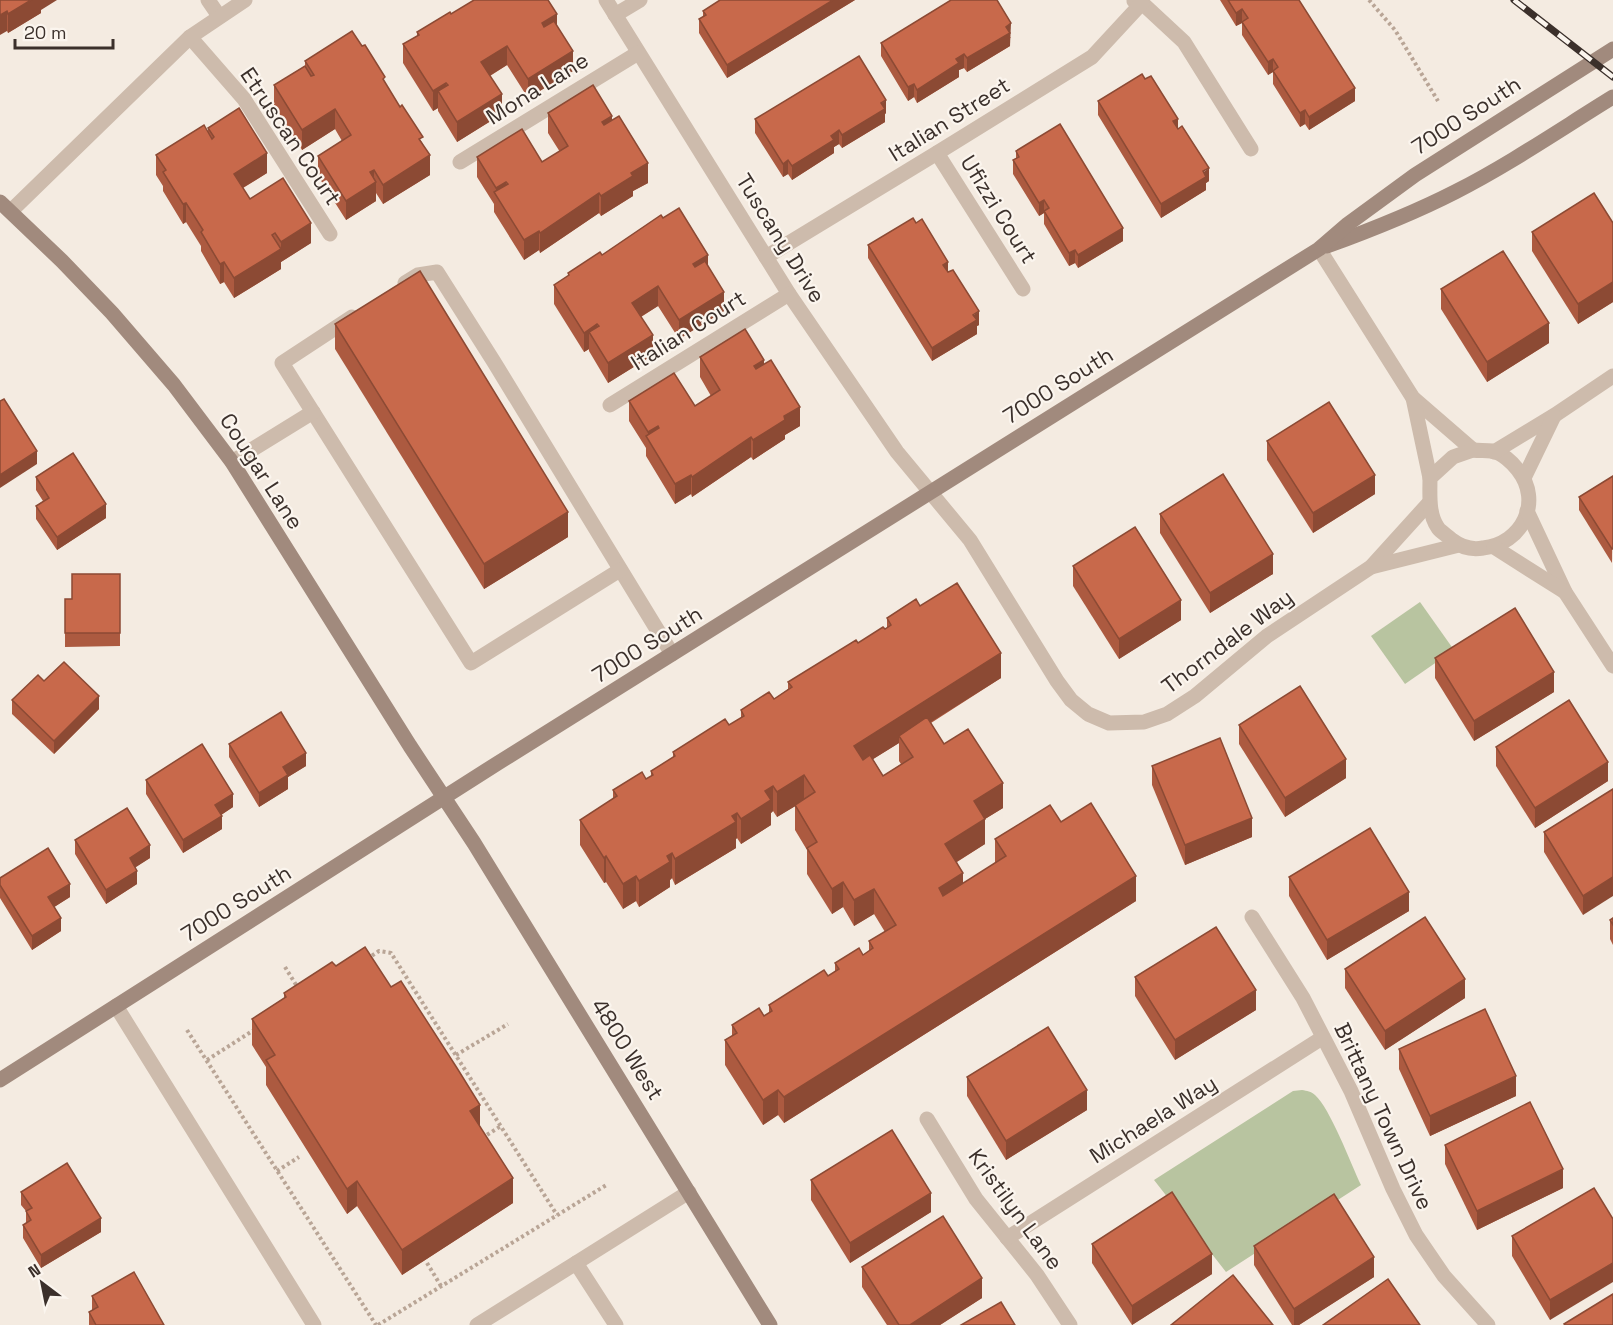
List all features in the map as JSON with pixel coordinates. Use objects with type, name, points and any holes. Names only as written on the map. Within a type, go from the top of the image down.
[{"type":"street","points":[[208,0],[219,16]]},
{"type":"street","points":[[5,206],[190,37],[245,0]]},
{"type":"street","name":"Tuscany Drive","points":[[606,0],[789,294],[897,452],[930,492]]},
{"type":"street","points":[[615,15],[640,0]]},
{"type":"street","points":[[1137,2],[1184,42],[1251,149]]},
{"type":"street","name":"Italian Street","points":[[766,257],[1092,57],[1137,2]]},
{"type":"street","name":"Etruscan Court","points":[[190,37],[244,99],[330,234]]},
{"type":"street","name":"7000 South","points":[[0,1080],[672,654],[1319,249],[1348,224],[1415,175],[1613,49]]},
{"type":"street","name":"Mona Lane","points":[[460,162],[638,53]]},
{"type":"street","name":"7000 South","points":[[1319,249],[1408,214],[1456,191],[1502,166],[1613,97]]},
{"type":"street","name":"Ufizzi Court","points":[[937,153],[1023,289]]},
{"type":"street","name":"Cougar Lane","points":[[5,206],[76,276],[143,348],[232,462],[445,798]]},
{"type":"street","points":[[1319,249],[1413,398],[1473,450]]},
{"type":"street","points":[[389,294],[418,275],[437,273],[672,654]]},
{"type":"street","name":"Italian Court","points":[[610,405],[789,294]]},
{"type":"street","points":[[370,306],[282,363],[471,663],[620,570]]},
{"type":"street","points":[[1494,452],[1613,376]]},
{"type":"street","points":[[1413,398],[1430,478],[1429,503],[1438,528],[1459,545],[1476,549],[1494,547],[1510,539],[1521,527],[1527,511],[1529,494],[1524,478],[1511,462],[1494,452],[1473,450],[1453,457],[1430,478]]},
{"type":"street","points":[[232,462],[313,412]]},
{"type":"street","points":[[1524,478],[1555,415]]},
{"type":"street","name":"Thorndale Way","points":[[930,492],[970,540],[1071,700],[1088,714],[1109,723],[1144,722],[1167,714],[1195,696],[1266,636],[1371,567],[1429,503]]},
{"type":"street","points":[[1527,511],[1565,592],[1613,666]]},
{"type":"street","name":"Thorndale Way","points":[[1371,567],[1459,545]]},
{"type":"street","points":[[1494,547],[1565,592]]},
{"type":"street","name":"4800 West","points":[[445,798],[770,1325]]},
{"type":"street","name":"Brittany Town Drive","points":[[1252,917],[1303,998],[1322,1038],[1352,1091],[1393,1190],[1416,1235],[1444,1276],[1488,1325]]},
{"type":"street","points":[[116,1006],[314,1325]]},
{"type":"street","name":"Michaela Way","points":[[1007,1238],[1322,1038]]},
{"type":"street","name":"Kristilyn Lane","points":[[927,1119],[976,1199],[1036,1275],[1070,1325]]},
{"type":"street","points":[[477,1325],[689,1192]]},
{"type":"street","points":[[576,1263],[615,1325]]},
{"type":"path","points":[[1369,0],[1395,30],[1438,101]]},
{"type":"path","points":[[360,963],[379,951],[391,953],[557,1215]]},
{"type":"path","points":[[285,968],[300,991]]},
{"type":"path","points":[[456,1055],[508,1024]]},
{"type":"path","points":[[207,1060],[256,1029]]},
{"type":"path","points":[[187,1030],[377,1325],[608,1184]]},
{"type":"path","points":[[476,1142],[501,1126]]},
{"type":"path","points":[[277,1171],[299,1157]]},
{"type":"path","points":[[427,1263],[441,1286]]},
{"type":"green space","points":[[1420,602],[1454,650],[1405,684],[1371,636]]},
{"type":"green space","points":[[1293,1091],[1309,1091],[1321,1102],[1340,1137],[1361,1185],[1226,1272],[1154,1180]]},
{"type":"building","points":[[0,0],[31,0],[8,14],[7,11],[0,15]]},
{"type":"building","points":[[474,0],[548,0],[557,14],[542,23],[544,27],[554,21],[573,51],[528,79],[507,46],[481,62],[502,94],[457,122],[438,91],[448,85],[446,83],[433,91],[403,44],[419,35],[417,32]]},
{"type":"building","points":[[720,0],[833,0],[727,65],[699,19],[706,15],[703,11]]},
{"type":"building","points":[[951,0],[997,0],[1011,23],[1006,27],[1010,33],[967,58],[964,54],[956,59],[959,63],[917,90],[914,84],[908,87],[881,43]]},
{"type":"building","points":[[1228,0],[1299,0],[1355,88],[1309,117],[1305,110],[1300,113],[1273,71],[1278,67],[1273,59],[1268,62],[1242,22],[1248,18],[1242,9],[1236,13]]},
{"type":"building","points":[[352,31],[362,46],[365,45],[400,107],[402,105],[423,137],[419,139],[430,155],[383,185],[374,170],[370,172],[376,182],[346,201],[318,156],[351,135],[335,109],[302,130],[274,85],[305,66],[311,76],[314,75],[305,61]]},
{"type":"building","points":[[859,56],[886,100],[881,103],[885,109],[842,135],[839,130],[831,136],[834,140],[792,166],[788,160],[783,164],[755,119]]},
{"type":"building","points":[[1142,74],[1145,79],[1151,76],[1178,119],[1173,121],[1178,129],[1182,126],[1209,168],[1203,171],[1206,177],[1161,204],[1098,101]]},
{"type":"building","points":[[593,85],[612,116],[602,122],[604,125],[619,116],[648,163],[631,173],[633,176],[601,196],[599,193],[540,233],[539,231],[524,240],[494,192],[508,184],[506,182],[496,188],[477,157],[522,129],[542,162],[568,146],[548,113]]},
{"type":"building","points":[[239,108],[267,153],[234,174],[250,199],[283,178],[311,223],[281,242],[275,233],[272,235],[281,249],[234,278],[224,262],[220,264],[201,232],[203,230],[163,172],[166,170],[156,155],[204,125],[212,139],[214,137],[208,128]]},
{"type":"building","points":[[1060,124],[1123,228],[1078,255],[1075,250],[1069,253],[1044,211],[1049,208],[1044,200],[1039,203],[1013,160],[1019,157],[1016,151]]},
{"type":"building","points":[[1594,193],[1613,223],[1613,282],[1578,304],[1532,232]]},
{"type":"building","points":[[679,208],[708,255],[693,264],[695,267],[705,261],[724,292],[679,320],[658,286],[632,303],[653,335],[608,363],[589,332],[599,326],[597,324],[584,333],[554,285],[600,252],[602,255],[661,215],[663,218]]},
{"type":"building","points":[[913,218],[916,223],[922,219],[948,262],[943,265],[948,272],[953,270],[979,311],[973,315],[977,320],[932,348],[868,245]]},
{"type":"building","points":[[1503,251],[1549,323],[1487,362],[1441,289]]},
{"type":"building","points":[[420,271],[568,512],[484,564],[335,324]]},
{"type":"building","points":[[745,329],[764,360],[754,366],[756,369],[771,360],[800,407],[784,416],[785,420],[753,440],[751,437],[692,477],[691,475],[675,484],[646,436],[659,428],[658,426],[648,432],[629,401],[674,373],[695,406],[720,390],[700,357]]},
{"type":"building","points":[[4,399],[37,451],[0,475],[0,401]]},
{"type":"building","points":[[1329,402],[1375,475],[1313,513],[1267,441]]},
{"type":"building","points":[[73,453],[106,504],[57,537],[36,506],[49,498],[36,477]]},
{"type":"building","points":[[1223,474],[1273,554],[1210,593],[1160,514]]},
{"type":"building","points":[[1613,476],[1613,549],[1612,549],[1579,497]]},
{"type":"building","points":[[1135,527],[1181,600],[1119,639],[1073,566]]},
{"type":"building","points":[[72,574],[120,574],[120,633],[65,633],[65,599],[72,599]]},
{"type":"building","points":[[957,583],[1001,653],[854,746],[863,760],[870,755],[883,776],[913,757],[899,736],[927,717],[944,744],[968,729],[1003,783],[974,801],[985,819],[945,844],[963,873],[939,888],[943,896],[1006,856],[995,839],[1050,805],[1061,822],[1091,803],[1136,876],[784,1097],[778,1090],[763,1100],[725,1040],[737,1033],[732,1025],[759,1008],[764,1016],[772,1011],[769,1005],[824,970],[828,976],[839,969],[835,963],[859,948],[863,955],[873,948],[869,941],[896,925],[874,889],[854,900],[843,882],[832,889],[807,848],[817,842],[795,805],[815,792],[804,775],[777,792],[773,786],[765,791],[771,800],[741,819],[737,813],[732,816],[736,822],[675,859],[672,853],[667,856],[670,862],[639,881],[636,876],[623,884],[580,820],[617,796],[613,790],[642,772],[646,779],[653,775],[651,771],[675,756],[673,752],[725,719],[729,725],[744,716],[741,710],[769,692],[774,699],[792,687],[788,682],[856,640],[858,643],[883,627],[885,629],[891,625],[887,618],[916,599],[920,606]]},
{"type":"building","points":[[1515,608],[1554,672],[1474,721],[1435,658]]},
{"type":"building","points":[[64,662],[99,696],[54,741],[12,700],[38,675],[44,681]]},
{"type":"building","points":[[1300,686],[1346,759],[1285,798],[1239,725]]},
{"type":"building","points":[[1569,700],[1608,762],[1535,808],[1496,747]]},
{"type":"building","points":[[281,712],[306,753],[283,767],[288,775],[259,793],[229,744]]},
{"type":"building","points":[[1220,738],[1252,818],[1185,845],[1152,766]]},
{"type":"building","points":[[202,744],[233,794],[215,805],[222,816],[183,840],[146,780]]},
{"type":"building","points":[[1613,789],[1613,877],[1583,896],[1544,832]]},
{"type":"building","points":[[127,808],[150,845],[130,858],[137,871],[106,890],[75,840]]},
{"type":"building","points":[[1370,828],[1409,892],[1327,940],[1289,877]]},
{"type":"building","points":[[48,848],[70,884],[48,897],[61,918],[32,936],[0,885],[0,878]]},
{"type":"building","points":[[1425,917],[1465,979],[1385,1031],[1345,969]]},
{"type":"building","points":[[1216,927],[1256,990],[1175,1040],[1135,977]]},
{"type":"building","points":[[365,947],[391,987],[401,981],[457,1068],[480,1105],[470,1111],[513,1178],[402,1250],[357,1181],[347,1189],[266,1060],[275,1055],[252,1019],[286,997],[284,993],[332,962],[336,966]]},
{"type":"building","points":[[1485,1009],[1516,1076],[1430,1116],[1399,1049]]},
{"type":"building","points":[[1048,1027],[1087,1090],[1006,1141],[967,1077]]},
{"type":"building","points":[[1530,1102],[1563,1169],[1477,1211],[1445,1145]]},
{"type":"building","points":[[892,1130],[931,1193],[850,1243],[811,1180]]},
{"type":"building","points":[[67,1163],[101,1218],[41,1255],[23,1225],[31,1220],[26,1211],[32,1208],[21,1192]]},
{"type":"building","points":[[1594,1188],[1613,1219],[1613,1263],[1550,1300],[1512,1236]]},
{"type":"building","points":[[1172,1192],[1212,1254],[1132,1306],[1092,1244]]},
{"type":"building","points":[[1334,1194],[1374,1257],[1294,1309],[1254,1246]]},
{"type":"building","points":[[943,1216],[982,1278],[910,1325],[899,1325],[862,1267]]},
{"type":"building","points":[[134,1272],[164,1325],[96,1325],[89,1312],[98,1307],[92,1296]]},
{"type":"building","points":[[1233,1275],[1273,1325],[1171,1325]]},
{"type":"building","points":[[1388,1279],[1420,1325],[1323,1325]]},
{"type":"building","points":[[1613,1294],[1613,1325],[1564,1324]]},
{"type":"building","points":[[1001,1302],[1015,1325],[961,1325]]},
{"type":"railway","points":[[1514,0],[1613,77]]}]
